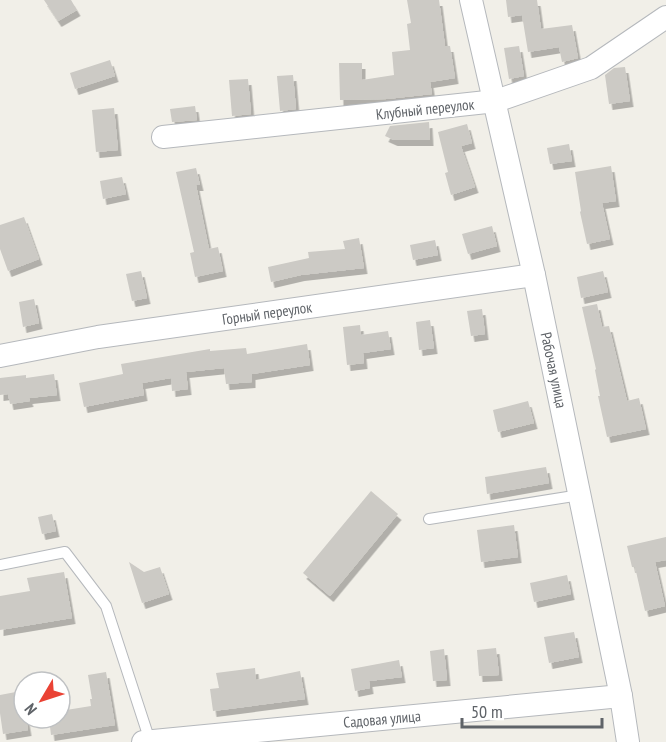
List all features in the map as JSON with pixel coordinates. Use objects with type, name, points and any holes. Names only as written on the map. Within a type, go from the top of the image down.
[{"type":"street","name":"Рабочая улица","points":[[471,0],[496,101],[534,275],[621,696],[628,742]]},
{"type":"street","name":"Клубный переулок","points":[[163,137],[496,101],[591,68],[666,17]]},
{"type":"street","name":"Горный переулок","points":[[0,356],[98,337],[534,275]]},
{"type":"street","name":"Садовая улица","points":[[146,741],[268,736],[621,696]]},
{"type":"lane","points":[[429,519],[580,495]]},
{"type":"lane","points":[[0,565],[66,552],[106,606],[146,741]]},
{"type":"building","points":[[44,0],[71,0],[77,10],[58,21]]},
{"type":"building","points":[[407,0],[439,0],[445,46],[450,46],[455,78],[430,82],[432,94],[387,99],[340,100],[339,63],[362,63],[362,80],[394,75],[392,52],[410,50],[407,24],[411,23]]},
{"type":"building","points":[[506,0],[537,0],[541,29],[572,25],[578,58],[562,62],[559,47],[528,52],[522,15],[508,17]]},
{"type":"building","points":[[519,46],[524,76],[509,79],[504,48]]},
{"type":"building","points":[[110,60],[115,76],[75,89],[70,73]]},
{"type":"building","points":[[625,67],[630,101],[609,104],[605,75],[614,68]]},
{"type":"building","points":[[293,75],[296,109],[280,111],[277,76]]},
{"type":"building","points":[[248,79],[251,114],[232,116],[229,80]]},
{"type":"building","points":[[195,106],[197,120],[172,122],[170,109]]},
{"type":"building","points":[[114,108],[118,150],[96,152],[92,110]]},
{"type":"building","points":[[429,122],[430,140],[394,140],[385,136],[390,126]]},
{"type":"building","points":[[467,124],[472,143],[461,146],[475,187],[451,195],[438,132]]},
{"type":"building","points":[[569,144],[572,161],[550,164],[547,148]]},
{"type":"building","points":[[611,166],[616,201],[602,203],[610,239],[587,244],[575,172]]},
{"type":"building","points":[[196,168],[200,185],[196,185],[209,249],[218,247],[223,271],[195,277],[190,253],[194,252],[176,172]]},
{"type":"building","points":[[122,177],[126,194],[103,199],[100,181]]},
{"type":"building","points":[[24,217],[39,259],[8,271],[0,249],[0,225]]},
{"type":"building","points":[[492,226],[497,246],[468,254],[462,234]]},
{"type":"building","points":[[359,238],[364,268],[301,275],[271,282],[268,267],[309,258],[308,252],[345,249],[343,241]]},
{"type":"building","points":[[435,240],[438,255],[413,260],[410,245]]},
{"type":"building","points":[[141,271],[147,298],[132,301],[126,274]]},
{"type":"building","points":[[603,271],[608,292],[581,298],[577,277]]},
{"type":"building","points":[[34,299],[39,323],[23,327],[19,302]]},
{"type":"building","points":[[597,304],[602,327],[609,326],[627,401],[639,398],[646,429],[607,437],[598,396],[600,396],[596,369],[582,307]]},
{"type":"building","points":[[482,309],[485,334],[471,336],[467,311]]},
{"type":"building","points":[[430,320],[434,348],[419,350],[416,322]]},
{"type":"building","points":[[360,325],[361,335],[388,331],[391,349],[363,353],[364,363],[347,365],[343,327]]},
{"type":"building","points":[[307,344],[310,365],[252,374],[252,382],[226,384],[224,368],[186,372],[188,389],[172,391],[171,378],[142,383],[144,395],[84,407],[79,383],[123,374],[121,364],[210,349],[210,351],[246,348],[247,354]]},
{"type":"building","points":[[54,374],[57,395],[29,398],[30,401],[10,404],[8,394],[0,395],[0,378],[26,375],[26,378]]},
{"type":"building","points":[[528,401],[534,423],[498,432],[493,410]]},
{"type":"building","points":[[546,467],[549,483],[487,494],[485,477]]},
{"type":"building","points":[[371,491],[398,514],[330,596],[303,573]]},
{"type":"building","points":[[52,514],[56,531],[42,534],[38,517]]},
{"type":"building","points":[[514,525],[518,557],[481,562],[477,530]]},
{"type":"building","points":[[666,537],[666,560],[655,562],[665,606],[645,611],[635,567],[632,567],[627,546]]},
{"type":"building","points":[[129,562],[144,572],[160,567],[169,594],[142,603]]},
{"type":"building","points":[[64,572],[72,618],[0,630],[0,596],[30,591],[27,578]]},
{"type":"building","points":[[567,575],[571,594],[534,602],[530,583]]},
{"type":"building","points":[[574,632],[579,657],[549,663],[544,637]]},
{"type":"building","points":[[496,648],[499,675],[479,676],[477,650]]},
{"type":"building","points":[[444,649],[447,680],[433,681],[430,651]]},
{"type":"building","points":[[399,660],[402,677],[369,681],[370,688],[355,691],[351,669]]},
{"type":"building","points":[[255,668],[256,680],[300,671],[305,699],[213,711],[210,689],[219,688],[216,673]]},
{"type":"building","points":[[106,672],[115,725],[51,735],[50,730],[72,730],[72,709],[91,706],[88,675]]},
{"type":"building","points":[[12,693],[12,730],[28,730],[3,734],[0,695]]}]
